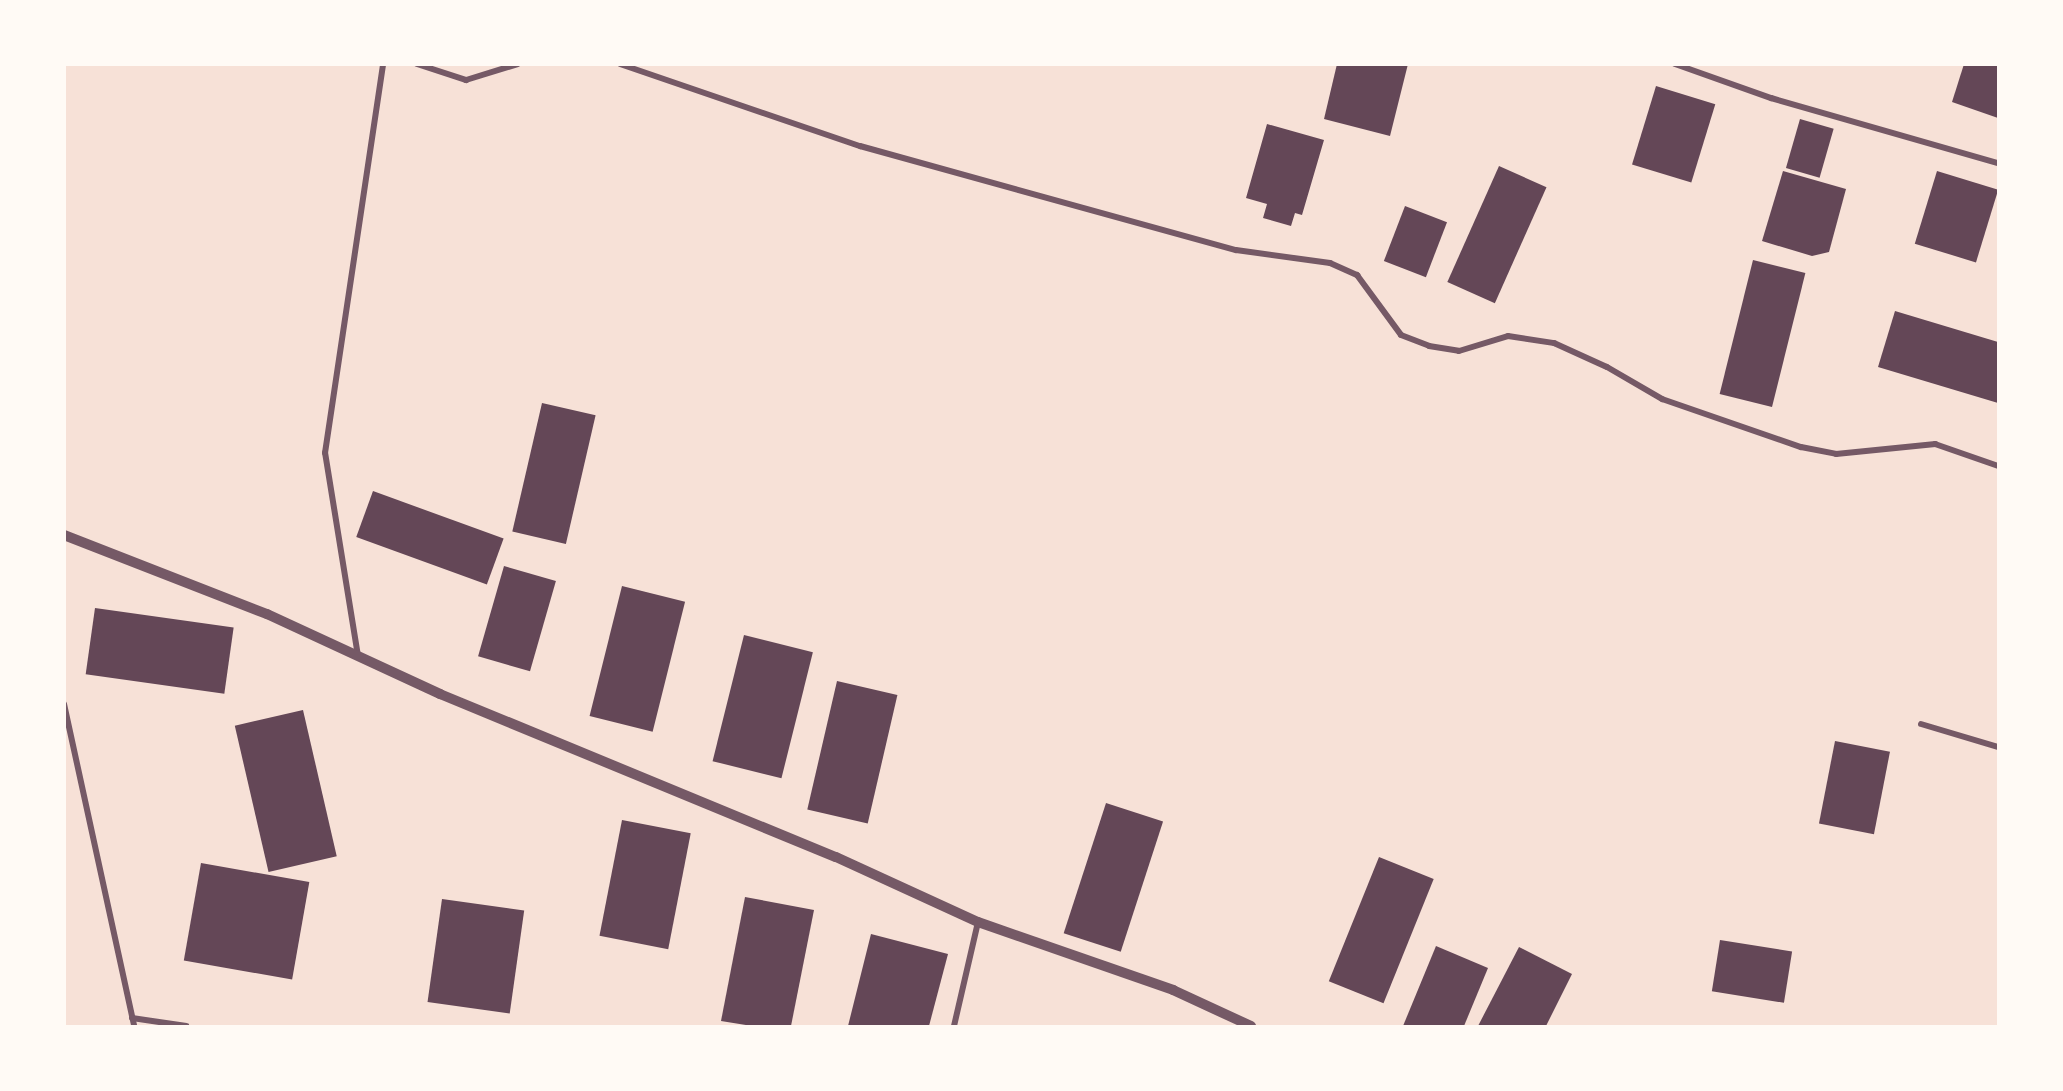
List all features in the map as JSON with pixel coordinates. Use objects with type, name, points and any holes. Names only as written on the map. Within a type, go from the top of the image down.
[{"type":"street","points":[[358,656],[325,453],[383,64]]},
{"type":"street","points":[[417,64],[466,80],[518,64]]},
{"type":"street","points":[[620,64],[860,146],[1236,250],[1330,263],[1357,275],[1401,335],[1430,346],[1459,351],[1508,336],[1554,343],[1662,399],[1801,447],[1836,454],[1935,444],[1998,466]]},
{"type":"street","points":[[1675,64],[1771,98],[1998,163]]},
{"type":"street","points":[[64,535],[267,614],[440,694],[836,857],[978,922],[1173,990],[1251,1026]]},
{"type":"street","points":[[64,704],[134,1026]]},
{"type":"street","points":[[1921,724],[1998,747]]},
{"type":"street","points":[[954,1026],[978,922]]},
{"type":"street","points":[[132,1018],[186,1026]]},
{"type":"building","points":[[1337,64],[1408,64],[1390,136],[1324,119]]},
{"type":"building","points":[[1964,64],[1998,64],[1998,118],[1952,102]]},
{"type":"building","points":[[1656,86],[1715,104],[1691,183],[1632,164]]},
{"type":"building","points":[[1800,119],[1834,129],[1820,178],[1786,168]]},
{"type":"building","points":[[1267,124],[1324,140],[1302,215],[1295,213],[1291,226],[1263,218],[1267,204],[1246,198]]},
{"type":"building","points":[[1499,166],[1547,187],[1495,303],[1447,282]]},
{"type":"building","points":[[1783,171],[1846,189],[1829,252],[1812,256],[1762,241]]},
{"type":"building","points":[[1937,171],[1998,190],[1976,262],[1915,244]]},
{"type":"building","points":[[1405,206],[1447,222],[1426,277],[1384,261]]},
{"type":"building","points":[[1753,260],[1805,273],[1772,407],[1720,394]]},
{"type":"building","points":[[1895,311],[1998,342],[1998,403],[1878,367]]},
{"type":"building","points":[[542,403],[596,415],[566,544],[512,532]]},
{"type":"building","points":[[373,491],[504,539],[487,585],[356,537]]},
{"type":"building","points":[[504,566],[556,581],[530,671],[478,656]]},
{"type":"building","points":[[622,586],[685,602],[653,732],[590,716]]},
{"type":"building","points":[[95,608],[234,627],[224,694],[86,674]]},
{"type":"building","points":[[744,635],[813,652],[781,778],[713,761]]},
{"type":"building","points":[[837,681],[897,695],[868,824],[807,810]]},
{"type":"building","points":[[303,710],[337,856],[269,872],[235,726]]},
{"type":"building","points":[[1835,741],[1890,752],[1874,834],[1819,823]]},
{"type":"building","points":[[1106,803],[1163,822],[1121,952],[1064,933]]},
{"type":"building","points":[[622,820],[691,833],[668,949],[599,936]]},
{"type":"building","points":[[1379,857],[1434,879],[1384,1003],[1329,981]]},
{"type":"building","points":[[201,863],[309,882],[292,980],[184,960]]},
{"type":"building","points":[[745,897],[814,910],[791,1026],[752,1026],[721,1021]]},
{"type":"building","points":[[442,899],[524,911],[510,1014],[428,1002]]},
{"type":"building","points":[[871,934],[948,954],[929,1026],[848,1026]]},
{"type":"building","points":[[1720,940],[1792,951],[1784,1003],[1712,991]]},
{"type":"building","points":[[1436,946],[1488,968],[1464,1026],[1403,1026]]},
{"type":"building","points":[[1519,947],[1572,974],[1546,1026],[1478,1026]]}]
